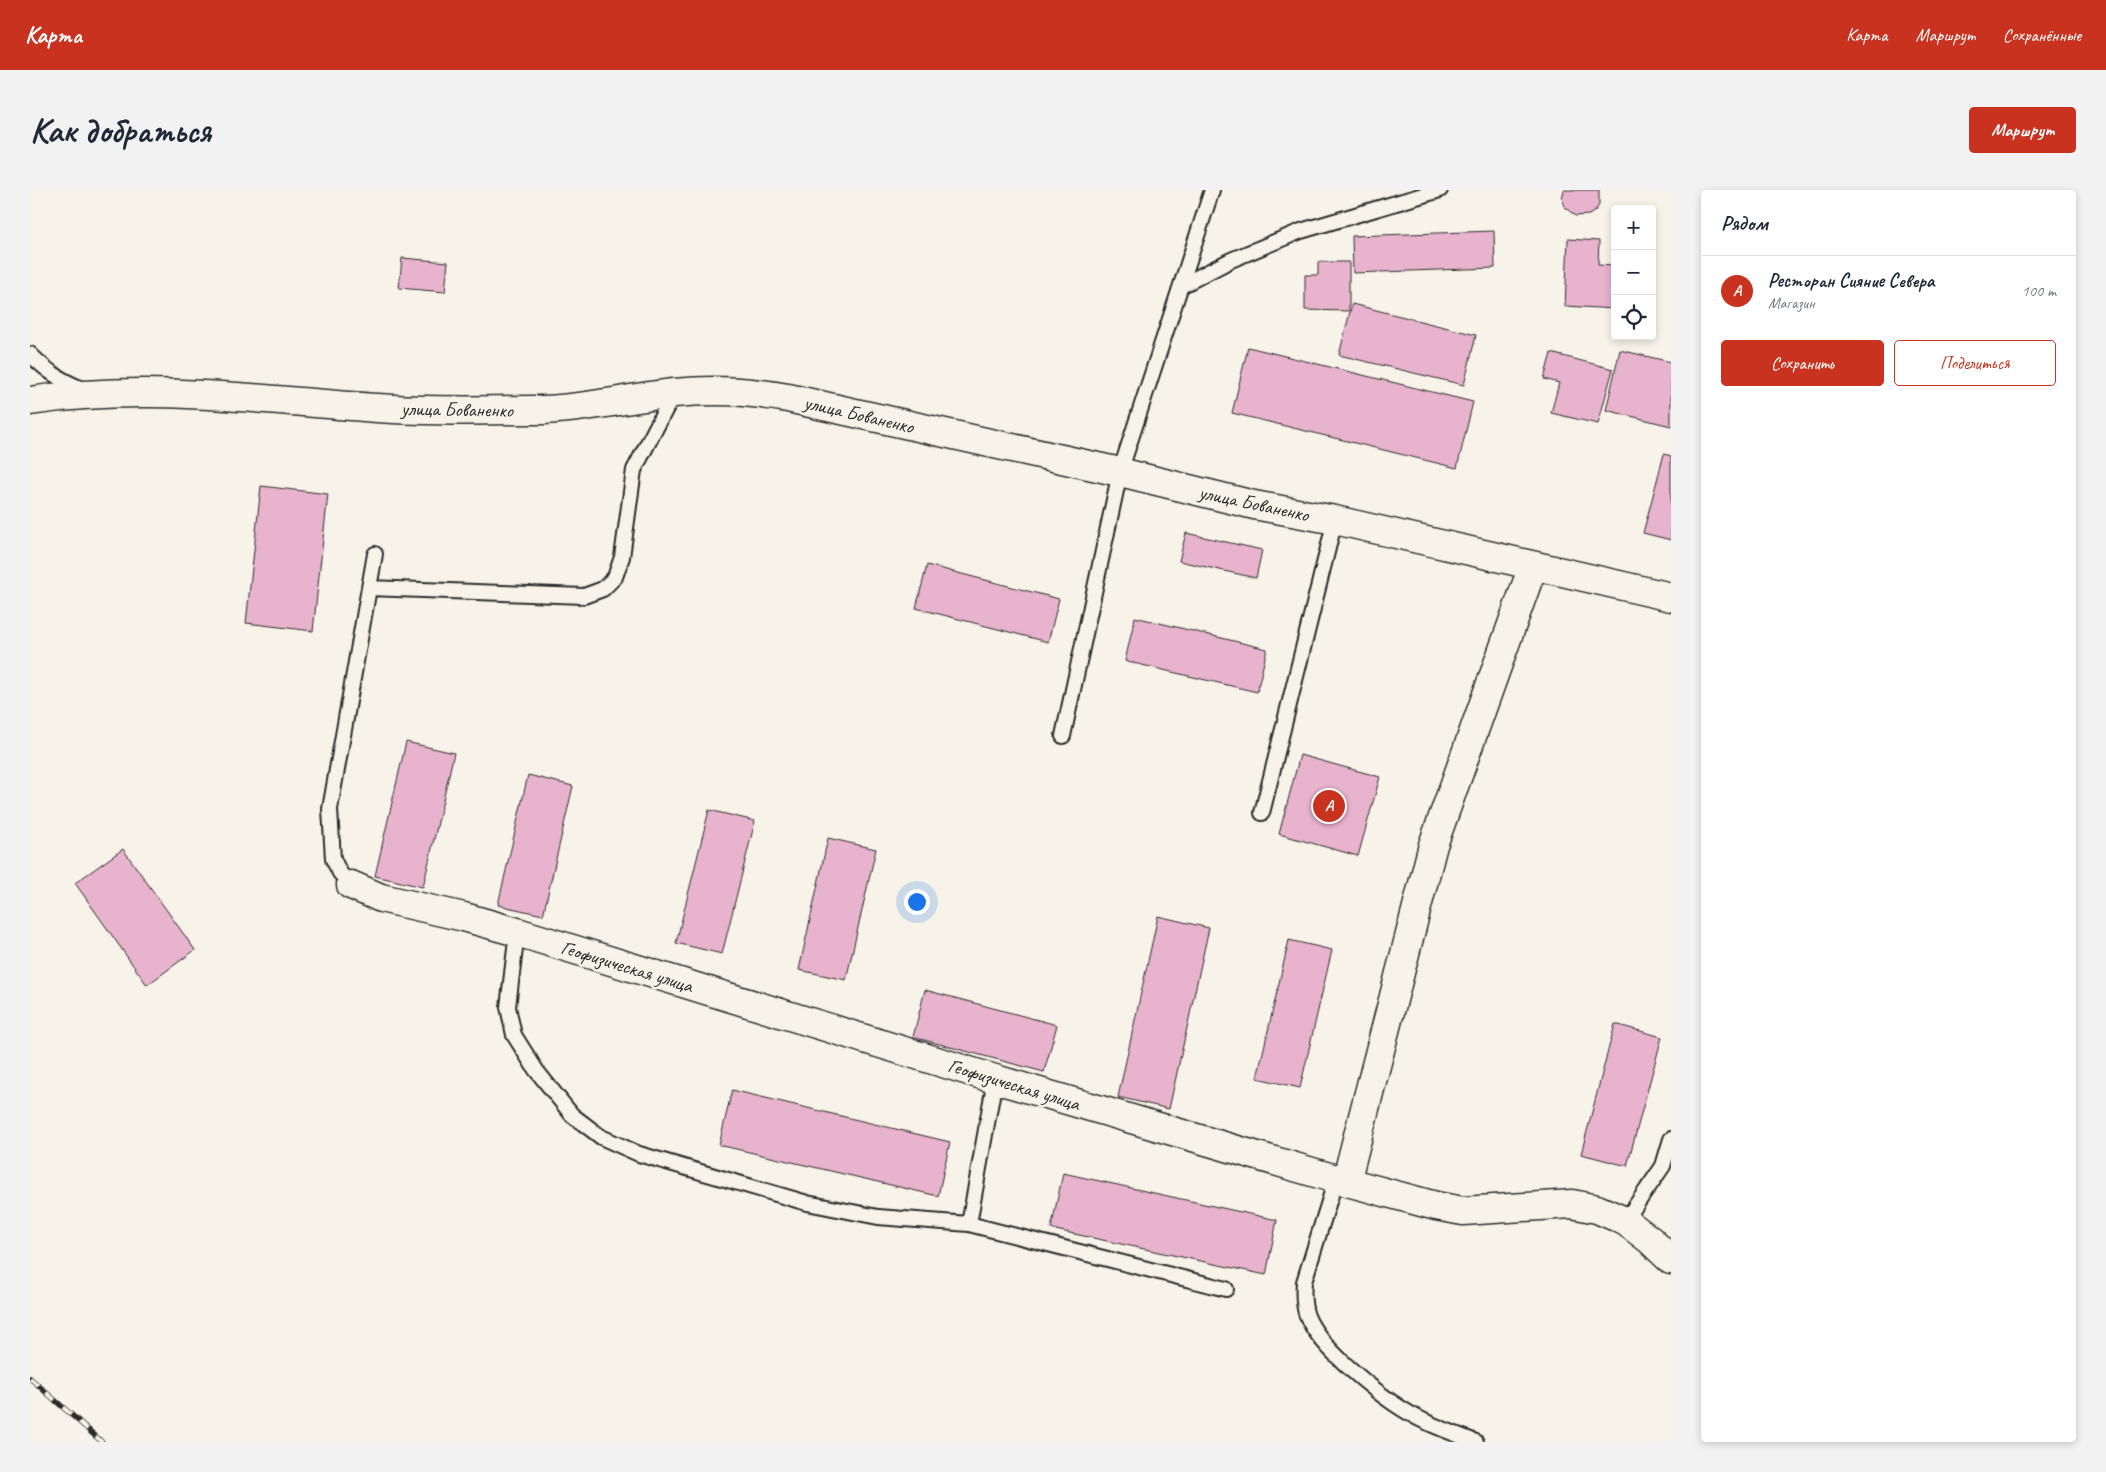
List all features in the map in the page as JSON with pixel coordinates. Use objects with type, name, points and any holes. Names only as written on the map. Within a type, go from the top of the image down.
[{"type":"street","name":"улица Бованенко","points":[[30,400],[95,394],[173,393],[379,408],[546,410],[674,393],[747,391],[788,398],[1120,472],[1254,505],[1335,520],[1671,597]]},
{"type":"street","points":[[1341,1180],[1433,845],[1533,566]]},
{"type":"street","name":"Геофизическая улица","points":[[352,885],[381,898],[464,917],[517,932],[995,1079],[1436,1206],[1463,1211],[1572,1204],[1597,1209],[1625,1222],[1650,1240],[1671,1260]]},
{"type":"lane","points":[[1063,736],[1120,472],[1212,190]]},
{"type":"lane","points":[[1181,286],[1231,260],[1302,231],[1440,190]]},
{"type":"lane","points":[[30,354],[48,372],[68,384],[95,394]]},
{"type":"lane","points":[[369,588],[584,596],[603,589],[614,577],[622,557],[634,470],[674,393]]},
{"type":"lane","points":[[1262,813],[1335,520]]},
{"type":"lane","points":[[352,885],[340,872],[333,859],[330,809],[375,554]]},
{"type":"lane","points":[[517,932],[508,1007],[514,1035],[536,1070],[572,1115],[601,1137],[639,1154],[807,1202],[878,1217],[969,1224],[1226,1290]]},
{"type":"lane","points":[[969,1224],[995,1079]]},
{"type":"lane","points":[[1625,1222],[1663,1166],[1671,1139]]},
{"type":"lane","points":[[1341,1180],[1304,1282],[1303,1300],[1308,1317],[1319,1335],[1342,1360],[1394,1404],[1417,1418],[1476,1442]]},
{"type":"building","points":[[1564,190],[1599,190],[1599,205],[1589,215],[1575,216],[1565,207],[1562,198]]},
{"type":"building","points":[[1494,231],[1495,268],[1353,273],[1352,236]]},
{"type":"building","points":[[1568,239],[1599,241],[1598,265],[1611,266],[1611,309],[1565,306]]},
{"type":"building","points":[[402,258],[448,262],[445,292],[399,288]]},
{"type":"building","points":[[1318,262],[1349,262],[1349,311],[1305,310],[1305,275],[1318,275]]},
{"type":"building","points":[[1352,304],[1476,335],[1464,385],[1339,355]]},
{"type":"building","points":[[1248,347],[1473,402],[1457,468],[1232,413]]},
{"type":"building","points":[[1620,350],[1671,362],[1671,426],[1606,410]]},
{"type":"building","points":[[1551,353],[1613,369],[1598,424],[1551,413],[1559,383],[1544,379]]},
{"type":"building","points":[[1664,454],[1671,456],[1671,540],[1643,533]]},
{"type":"building","points":[[261,486],[328,494],[313,631],[246,623]]},
{"type":"building","points":[[1186,533],[1262,550],[1256,578],[1179,561]]},
{"type":"building","points":[[927,565],[1059,599],[1048,642],[916,608]]},
{"type":"building","points":[[1135,617],[1267,649],[1257,692],[1125,661]]},
{"type":"building","points":[[406,742],[454,753],[423,887],[375,876]]},
{"type":"building","points":[[1300,755],[1380,777],[1358,856],[1279,834]]},
{"type":"building","points":[[528,775],[573,786],[543,915],[498,905]]},
{"type":"building","points":[[709,810],[755,821],[722,954],[676,943]]},
{"type":"building","points":[[828,838],[876,849],[846,980],[799,970]]},
{"type":"building","points":[[123,849],[195,950],[147,985],[75,883]]},
{"type":"building","points":[[1158,916],[1209,928],[1169,1109],[1118,1097]]},
{"type":"building","points":[[1289,940],[1332,950],[1300,1088],[1257,1078]]},
{"type":"building","points":[[925,990],[1057,1025],[1044,1072],[913,1037]]},
{"type":"building","points":[[1615,1024],[1662,1037],[1627,1166],[1581,1154]]},
{"type":"building","points":[[732,1090],[950,1142],[938,1196],[719,1145]]},
{"type":"building","points":[[1063,1173],[1277,1220],[1266,1275],[1051,1229]]},
{"type":"railway","points":[[30,1378],[102,1442]]},
{"type":"place","name":"Ресторан Сияние Севера","points":[[1329,806]]}]
